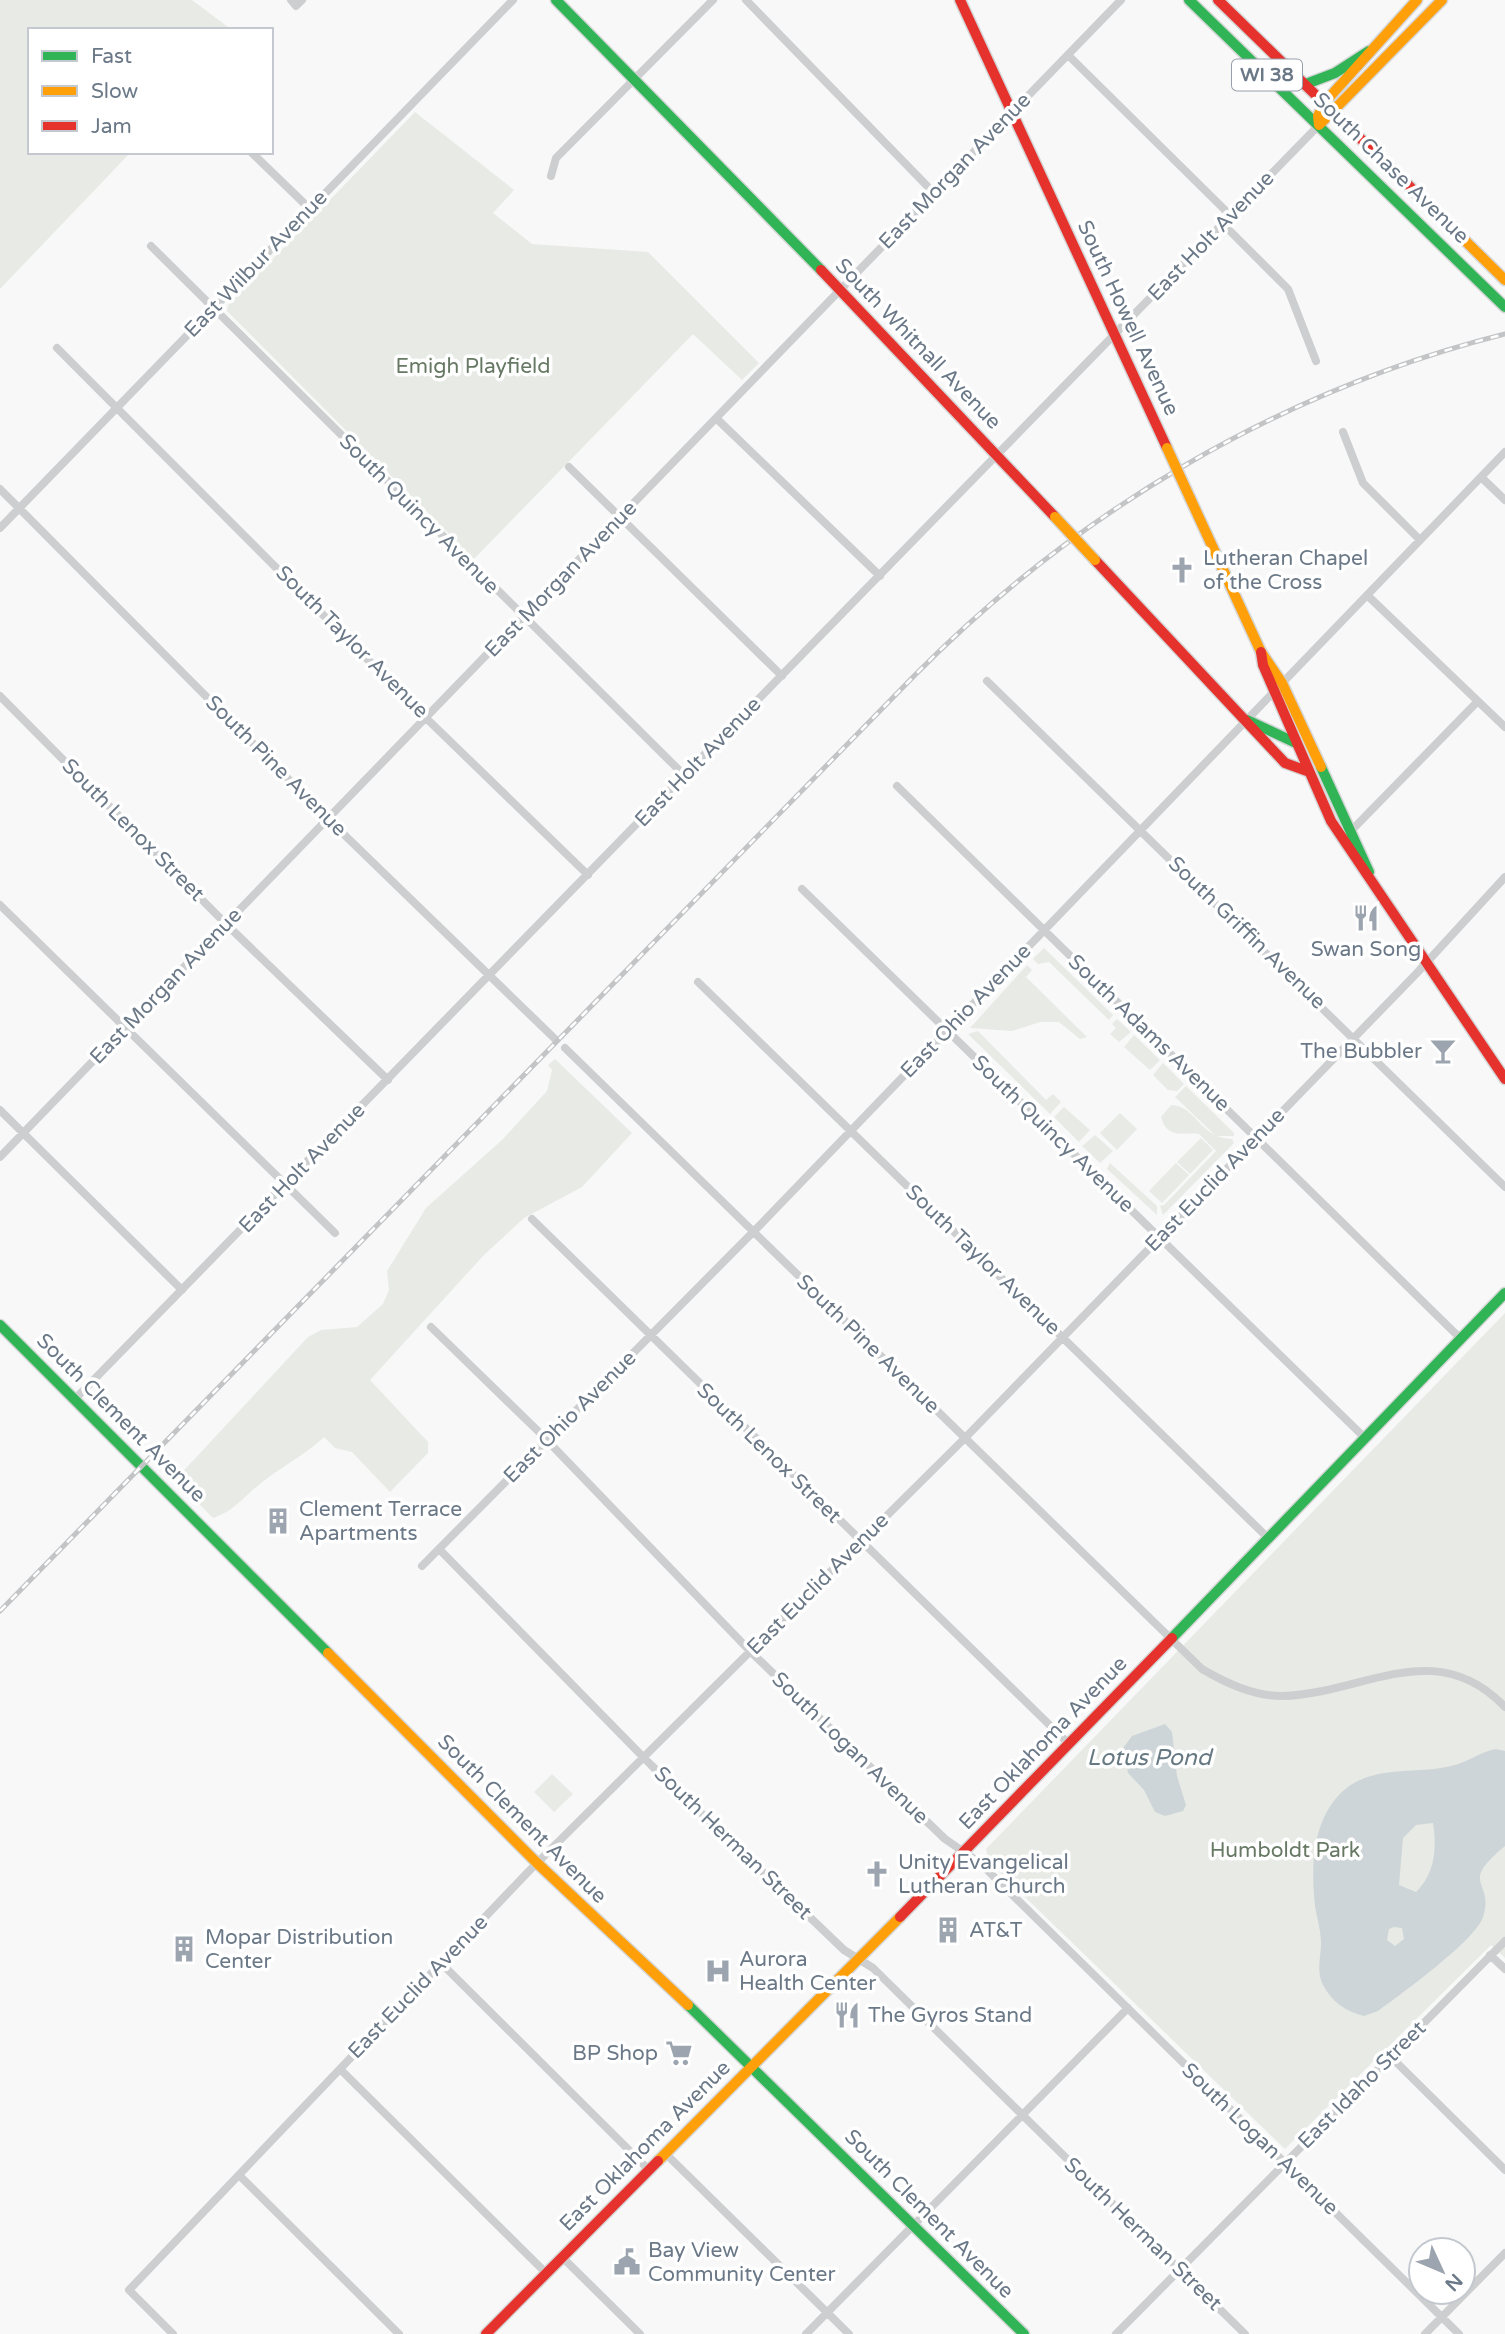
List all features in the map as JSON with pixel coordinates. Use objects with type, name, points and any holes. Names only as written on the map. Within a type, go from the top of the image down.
[{"type":"street","name":"East Wilbur Avenue","points":[[0,528],[513,0]]},
{"type":"street","name":"South Whitnall Avenue","points":[[556,0],[840,290],[1285,763],[1307,771]]},
{"type":"street","points":[[551,176],[556,158],[712,0]]},
{"type":"street","points":[[746,0],[934,193]]},
{"type":"street","name":"South Howell Avenue","points":[[960,0],[1261,652],[1263,665],[1314,752],[1347,836]]},
{"type":"street","name":"East Morgan Avenue","points":[[0,1157],[1121,0]]},
{"type":"street","name":"South Chase Avenue","points":[[1189,0],[1504,303]]},
{"type":"street","name":"South Chase Avenue","points":[[1218,0],[1505,279]]},
{"type":"street","points":[[1320,124],[1318,116],[1442,0]]},
{"type":"street","points":[[1329,106],[1369,51],[1415,1],[1427,16]]},
{"type":"street","points":[[1306,84],[1335,74],[1369,51]]},
{"type":"street","points":[[1068,55],[1231,216]]},
{"type":"street","name":"East Holt Avenue","points":[[75,1399],[1320,124]]},
{"type":"street","points":[[253,154],[310,209]]},
{"type":"street","points":[[1420,224],[1434,210]]},
{"type":"street","points":[[1223,224],[1288,289],[1316,361]]},
{"type":"street","name":"South Quincy Avenue","points":[[151,247],[685,776]]},
{"type":"street","name":"South Taylor Avenue","points":[[57,348],[426,718],[588,874]]},
{"type":"street","points":[[716,418],[880,576]]},
{"type":"street","points":[[1343,432],[1363,483],[1420,540]]},
{"type":"street","name":"East Ohio Avenue","points":[[422,1566],[753,1232],[1505,452]]},
{"type":"street","points":[[569,467],[782,676]]},
{"type":"street","points":[[1481,477],[1505,500]]},
{"type":"street","name":"South Pine Avenue","points":[[0,489],[328,818],[555,1039]]},
{"type":"street","points":[[1367,595],[1505,727]]},
{"type":"street","name":"South Griffin Avenue","points":[[987,681],[1505,1187]]},
{"type":"street","name":"South Howell Avenue","points":[[1278,687],[1294,742],[1307,771],[1373,881],[1505,1079]]},
{"type":"street","name":"South Lenox Street","points":[[0,696],[226,924],[388,1080]]},
{"type":"street","points":[[1347,836],[1478,701]]},
{"type":"street","name":"South Whitnall Avenue","points":[[1247,720],[1314,752]]},
{"type":"street","name":"South Adams Avenue","points":[[897,786],[1461,1339]]},
{"type":"street","name":"East Euclid Avenue","points":[[173,2334],[129,2290],[537,1863],[965,1438],[1353,1038],[1505,877]]},
{"type":"street","name":"South Quincy Avenue","points":[[802,889],[1365,1438]]},
{"type":"street","points":[[1493,890],[1504,894]]},
{"type":"street","points":[[0,905],[124,1030],[335,1233]]},
{"type":"street","name":"South Taylor Avenue","points":[[698,982],[1268,1538]]},
{"type":"street","name":"South Pine Avenue","points":[[565,1048],[1202,1669],[1224,1682],[1253,1692],[1281,1696],[1308,1693],[1394,1672],[1431,1670],[1454,1674],[1476,1683],[1505,1707]]},
{"type":"street","points":[[0,1110],[182,1290]]},
{"type":"street","name":"South Lenox Street","points":[[532,1219],[1069,1744]]},
{"type":"street","name":"East Oklahoma Avenue","points":[[486,2334],[965,1852],[1505,1293]]},
{"type":"street","name":"South Clement Avenue","points":[[0,1325],[537,1863],[751,2066],[1024,2334]]},
{"type":"street","name":"South Logan Avenue","points":[[431,1327],[547,1440],[750,1651],[946,1839],[965,1852],[1128,2008],[1459,2334]]},
{"type":"street","name":"South Herman Street","points":[[439,1549],[644,1756],[842,1948],[875,1970],[1245,2334]]},
{"type":"street","name":"East Idaho Street","points":[[1116,2334],[1505,1941]]},
{"type":"street","points":[[1490,1955],[1505,1969]]},
{"type":"street","points":[[441,1963],[649,2170]]},
{"type":"street","points":[[806,2334],[1128,2008]]},
{"type":"street","points":[[1390,2056],[1505,2170]]},
{"type":"street","points":[[340,2069],[546,2273]]},
{"type":"street","points":[[665,2153],[849,2334]]},
{"type":"street","points":[[239,2175],[399,2334]]},
{"type":"street","points":[[1425,2334],[1505,2253]]},
{"type":"street","points":[[562,2257],[640,2334]]},
{"type":"green space","points":[[0,0],[192,0],[229,28],[28,28],[28,154],[129,154],[0,289]]},
{"type":"green space","name":"Emigh Playfield","points":[[415,112],[514,190],[493,213],[532,244],[648,252],[759,363],[742,380],[693,334],[474,559],[227,311],[228,305]]},
{"type":"green space","points":[[1044,948],[1113,1015],[1109,1020],[1049,962],[1038,964],[1033,959]]},
{"type":"green space","points":[[1027,965],[1032,970],[1026,977],[1087,1037],[1080,1039],[1059,1022],[1040,1022],[1012,1031],[970,1028]]},
{"type":"green space","points":[[1117,1019],[1131,1032],[1119,1042],[1110,1034],[1116,1028],[1112,1024]]},
{"type":"green space","points":[[978,1031],[1046,1100],[1053,1094],[1061,1102],[1050,1114],[968,1034]]},
{"type":"green space","points":[[1134,1035],[1160,1060],[1150,1070],[1124,1047]]},
{"type":"green space","points":[[555,1059],[632,1133],[582,1187],[524,1218],[483,1256],[370,1380],[428,1442],[428,1453],[390,1492],[352,1452],[335,1448],[324,1437],[261,1483],[233,1508],[213,1518],[175,1480],[308,1337],[321,1330],[357,1327],[383,1304],[389,1290],[387,1271],[426,1208],[502,1140],[547,1091],[552,1070],[548,1065]]},
{"type":"green space","points":[[1163,1063],[1184,1084],[1177,1091],[1168,1090],[1153,1075]]},
{"type":"green space","points":[[1186,1086],[1234,1136],[1216,1136],[1175,1097]]},
{"type":"green space","points":[[1171,1105],[1187,1110],[1212,1134],[1232,1139],[1234,1143],[1163,1215],[1160,1206],[1216,1151],[1199,1134],[1176,1133],[1167,1129],[1161,1117]]},
{"type":"green space","points":[[1064,1107],[1090,1130],[1079,1142],[1054,1117]]},
{"type":"green space","points":[[1120,1113],[1137,1129],[1117,1150],[1100,1133]]},
{"type":"green space","points":[[1095,1135],[1113,1151],[1100,1163],[1082,1146]]},
{"type":"green space","points":[[1201,1138],[1213,1150],[1190,1174],[1177,1162]]},
{"type":"green space","points":[[1110,1163],[1157,1206],[1157,1215],[1107,1169]]},
{"type":"green space","points":[[1176,1163],[1189,1175],[1162,1203],[1149,1191]]},
{"type":"green space","name":"Humboldt Park","points":[[1505,1313],[1505,1958],[1491,1945],[1285,2149],[989,1862],[986,1849]]},
{"type":"green space","points":[[552,1774],[573,1794],[554,1812],[534,1792]]},
{"type":"water","name":"Lotus Pond","points":[[1165,1724],[1172,1732],[1177,1776],[1186,1805],[1183,1811],[1165,1816],[1155,1812],[1144,1790],[1128,1773],[1123,1748],[1132,1736]]},
{"type":"water","points":[[1490,1750],[1505,1751],[1505,1846],[1491,1859],[1480,1876],[1485,1896],[1483,1917],[1453,1953],[1378,2011],[1364,2016],[1345,2008],[1327,1991],[1319,1969],[1321,1938],[1313,1877],[1315,1847],[1323,1819],[1330,1806],[1351,1785],[1365,1778],[1455,1765]],"holes":[[[1433,1823],[1435,1842],[1431,1869],[1416,1892],[1399,1885],[1403,1838],[1416,1825]],[[1402,1928],[1404,1939],[1395,1946],[1387,1940],[1389,1929]]]},
{"type":"railway","points":[[0,1611],[915,675],[978,616],[1044,560],[1114,510],[1187,464],[1263,423],[1342,388],[1422,358],[1505,334]]},
{"type":"traffic: fast","points":[[556,0],[821,270]]},
{"type":"traffic: fast","points":[[1189,0],[1505,307]]},
{"type":"traffic: fast","points":[[1306,84],[1335,73],[1369,51]]},
{"type":"traffic: fast","points":[[1247,720],[1296,743]]},
{"type":"traffic: fast","points":[[1321,767],[1369,872]]},
{"type":"traffic: fast","points":[[1172,1638],[1505,1293]]},
{"type":"traffic: fast","points":[[0,1325],[328,1653]]},
{"type":"traffic: fast","points":[[688,2005],[1024,2334]]},
{"type":"traffic: slow","points":[[1319,125],[1318,116],[1325,102],[1417,0]]},
{"type":"traffic: slow","points":[[1319,125],[1442,0]]},
{"type":"traffic: slow","points":[[1440,216],[1505,280]]},
{"type":"traffic: slow","points":[[1167,448],[1190,498]]},
{"type":"traffic: slow","points":[[1190,498],[1261,652],[1282,683],[1321,767]]},
{"type":"traffic: slow","points":[[1055,517],[1095,560]]},
{"type":"traffic: slow","points":[[328,1653],[537,1863],[688,2005]]},
{"type":"traffic: slow","points":[[658,2161],[900,1917]]},
{"type":"traffic: jam","points":[[960,0],[1167,448]]},
{"type":"traffic: jam","points":[[1218,0],[1440,216]]},
{"type":"traffic: jam","points":[[821,270],[1055,517]]},
{"type":"traffic: jam","points":[[1095,560],[1285,763],[1307,771]]},
{"type":"traffic: jam","points":[[1261,652],[1263,665],[1331,821],[1505,1079]]},
{"type":"traffic: jam","points":[[900,1917],[1172,1638]]},
{"type":"traffic: jam","points":[[486,2334],[658,2161]]},
{"type":"place","name":"Lutheran Chapel of the Cross","points":[[1182,570]]},
{"type":"place","name":"Swan Song","points":[[1366,918]]},
{"type":"place","name":"The Bubbler","points":[[1443,1051]]},
{"type":"place","name":"Clement Terrace Apartments","points":[[278,1521]]},
{"type":"place","name":"Unity Evangelical Lutheran Church","points":[[877,1874]]},
{"type":"place","name":"AT&T","points":[[948,1930]]},
{"type":"place","name":"Mopar Distribution Center","points":[[184,1949]]},
{"type":"place","name":"Aurora Health Center","points":[[718,1971]]},
{"type":"place","name":"The Gyros Stand","points":[[847,2015]]},
{"type":"place","name":"BP Shop","points":[[679,2053]]},
{"type":"place","name":"Bay View Community Center","points":[[627,2262]]}]
